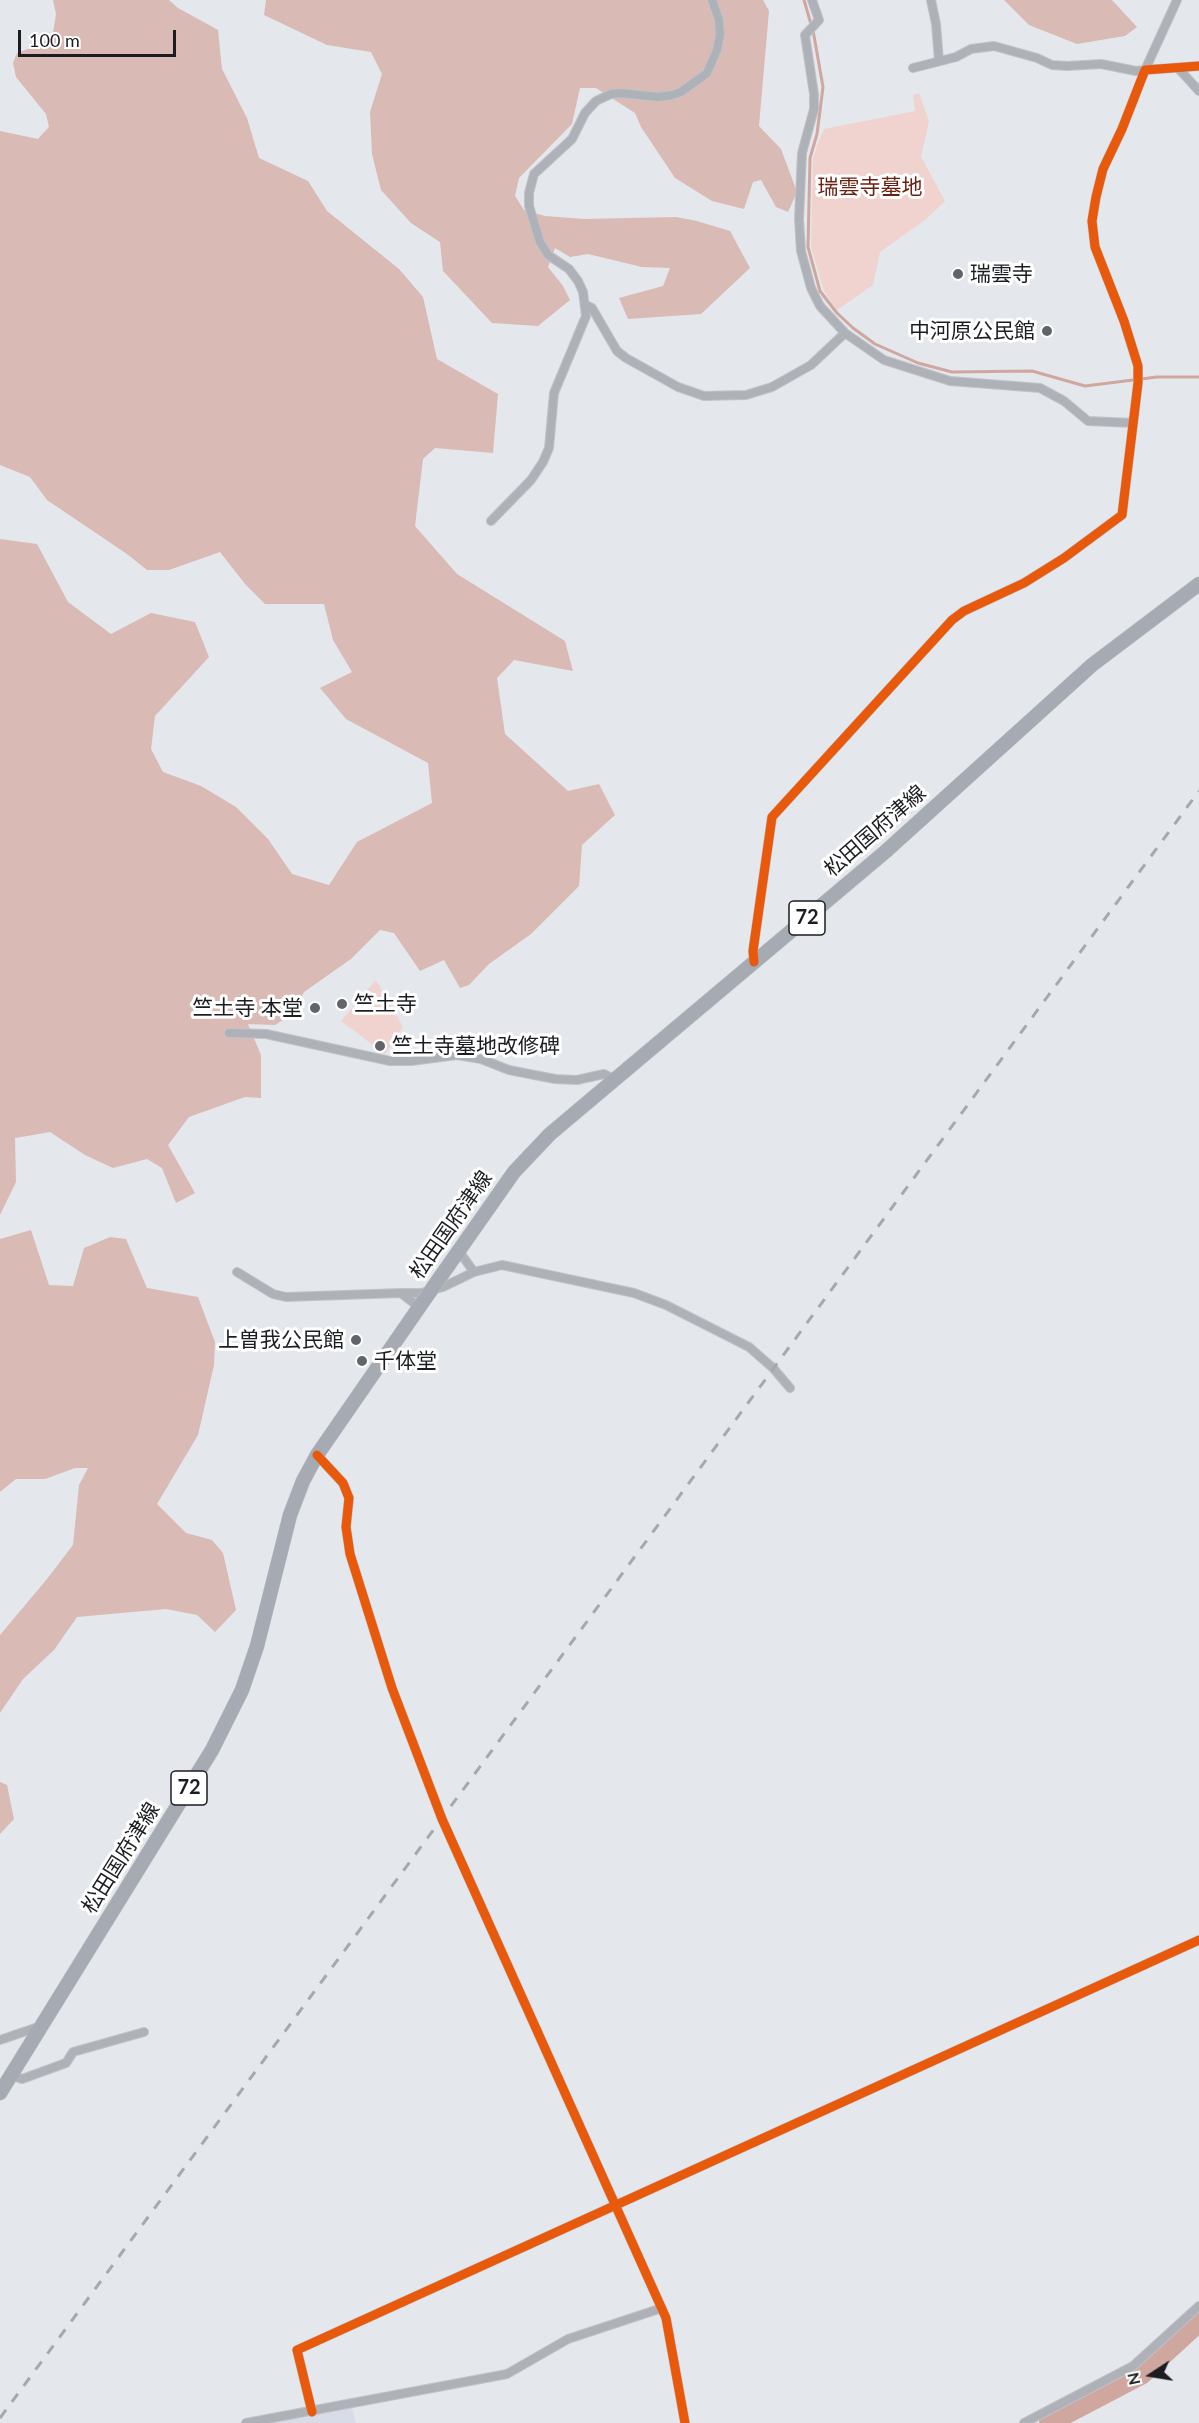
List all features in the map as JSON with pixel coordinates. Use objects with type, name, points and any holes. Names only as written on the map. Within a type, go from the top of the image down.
[{"type":"main road","name":"松田国府津線","points":[[0,2093],[212,1750],[242,1690],[257,1646],[290,1515],[303,1481],[317,1455],[514,1172],[550,1134],[885,852],[1092,665],[1199,584]]},
{"type":"street","points":[[491,521],[531,480],[543,462],[549,448],[554,393],[586,316],[586,305],[579,281],[569,269],[548,255],[540,242],[529,207],[529,193],[534,174],[572,139],[585,112],[596,101],[610,94],[620,93],[658,97],[672,95],[688,88],[707,73],[717,50],[720,35],[719,20],[712,0]]},
{"type":"street","points":[[812,0],[819,20],[815,21],[805,35],[814,94],[814,109],[802,153],[800,219],[801,252],[811,288],[820,306],[845,333],[889,362],[950,381],[1041,388],[1064,400],[1088,421],[1133,423]]},
{"type":"street","points":[[931,0],[939,61]]},
{"type":"street","points":[[754,962],[753,951],[772,816],[952,620],[964,611],[1024,583],[1064,558],[1122,515],[1138,371],[1124,321],[1095,247],[1092,221],[1103,169],[1178,0]]},
{"type":"street","points":[[913,68],[956,57],[971,50],[994,46],[1037,58],[1052,65],[1101,64],[1137,71],[1199,66]]},
{"type":"street","points":[[1178,69],[1199,91]]},
{"type":"street","points":[[586,305],[592,308],[617,351],[626,358],[678,387],[704,396],[746,395],[772,387],[812,365],[845,333]]},
{"type":"street","points":[[229,1033],[266,1034],[390,1061],[411,1061],[457,1055],[481,1059],[509,1070],[555,1079],[577,1080],[604,1074],[615,1080]]},
{"type":"street","points":[[458,1250],[474,1272]]},
{"type":"street","points":[[237,1272],[273,1294],[286,1297],[421,1293],[443,1287],[474,1272],[502,1265],[634,1293],[666,1305],[749,1347],[773,1368],[790,1388]]},
{"type":"street","points":[[401,1293],[420,1306]]},
{"type":"street","points":[[317,1455],[343,1483],[349,1498],[346,1527],[350,1554],[392,1688],[442,1819],[662,2308],[685,2423]]},
{"type":"street","points":[[312,2412],[297,2350],[1199,1940]]},
{"type":"street","points":[[0,2040],[41,2026]]},
{"type":"street","points":[[11,2076],[22,2079],[66,2063],[73,2052],[144,2032]]},
{"type":"street","points":[[1024,2423],[1133,2366],[1168,2337],[1199,2306]]},
{"type":"street","points":[[246,2423],[507,2374],[568,2339],[662,2308]]},
{"type":"shaded area","points":[[53,0],[169,0],[178,8],[218,30],[222,69],[247,118],[259,158],[308,181],[327,211],[399,269],[423,297],[437,359],[498,394],[493,453],[435,448],[423,459],[415,526],[457,574],[565,641],[573,671],[514,660],[497,678],[505,734],[568,791],[599,784],[615,815],[582,845],[579,886],[531,934],[489,964],[469,985],[460,988],[444,960],[420,971],[394,933],[380,930],[351,959],[304,992],[292,1014],[275,1025],[248,1024],[261,1055],[261,1098],[245,1097],[189,1117],[168,1145],[195,1193],[176,1203],[162,1168],[147,1159],[113,1168],[85,1155],[50,1132],[15,1138],[16,1182],[0,1215],[0,539],[37,544],[68,602],[111,634],[151,613],[195,622],[209,657],[155,716],[151,749],[163,772],[201,786],[236,807],[268,839],[292,874],[329,885],[357,842],[432,803],[428,763],[346,719],[320,688],[352,672],[333,640],[324,604],[265,604],[245,584],[220,552],[169,570],[147,570],[47,500],[30,477],[0,465],[0,131],[38,139],[49,127],[46,114],[16,77],[13,63],[17,53],[42,44],[53,33],[56,14]]},
{"type":"shaded area","points":[[266,0],[763,0],[769,11],[759,126],[781,149],[797,192],[788,212],[776,207],[761,180],[753,182],[744,209],[712,201],[675,178],[641,127],[635,113],[596,88],[580,88],[572,124],[519,178],[515,196],[524,210],[545,216],[584,219],[676,217],[697,221],[730,231],[750,268],[701,314],[628,319],[619,298],[663,286],[670,268],[642,267],[588,254],[570,257],[555,248],[548,267],[563,286],[570,300],[538,326],[492,323],[443,271],[440,242],[411,223],[381,190],[372,154],[370,112],[382,74],[371,52],[327,45],[264,15]]},
{"type":"shaded area","points":[[1004,0],[1112,0],[1137,27],[1125,36],[1077,44],[1029,25]]},
{"type":"shaded area","points":[[31,1230],[49,1285],[73,1286],[84,1248],[110,1237],[126,1239],[147,1288],[198,1297],[215,1342],[214,1365],[198,1435],[157,1504],[186,1533],[212,1540],[223,1553],[236,1610],[215,1632],[197,1615],[166,1609],[77,1617],[54,1650],[23,1679],[0,1713],[0,1635],[73,1545],[79,1485],[88,1468],[75,1468],[45,1479],[16,1479],[0,1492],[0,1239]]},
{"type":"shaded area","points":[[0,1782],[7,1785],[14,1819],[0,1834]]},
{"type":"shaded area","points":[[352,2408],[356,2423],[268,2423]]},
{"type":"green space","name":"瑞雲寺墓地","points":[[919,93],[929,121],[921,157],[945,201],[925,220],[880,252],[873,285],[837,310],[824,291],[811,247],[813,159],[817,146],[824,129],[915,111],[913,95]]},
{"type":"green space","points":[[376,980],[403,1027],[385,1054],[341,1021]]},
{"type":"waterway","points":[[804,0],[811,24]]},
{"type":"waterway","points":[[813,30],[823,87],[817,134],[810,158],[808,247],[820,291],[837,313],[853,328],[875,344],[918,363],[952,372],[1032,371],[1085,386],[1157,377],[1199,377]]},
{"type":"waterway","points":[[1049,2423],[1141,2375],[1199,2322]]},
{"type":"railway","points":[[0,2418],[1199,791]]},
{"type":"cycle path","points":[[754,962],[753,951],[772,817],[952,620],[964,611],[1024,583],[1064,558],[1122,515],[1138,383],[1138,366],[1124,321],[1095,247],[1092,221],[1096,197],[1103,169],[1122,129],[1145,70],[1199,66]]},
{"type":"cycle path","points":[[317,1455],[343,1483],[349,1498],[346,1527],[350,1554],[392,1688],[442,1819],[666,2318],[685,2423]]},
{"type":"cycle path","points":[[312,2412],[297,2350],[1199,1940]]},
{"type":"place","name":"瑞雲寺","points":[[958,274]]},
{"type":"place","name":"中河原公民館","points":[[1047,331]]},
{"type":"place","name":"竺土寺","points":[[342,1004]]},
{"type":"place","name":"竺土寺 本堂","points":[[315,1008]]},
{"type":"place","name":"竺土寺墓地改修碑","points":[[380,1046]]},
{"type":"place","name":"上曽我公民館","points":[[356,1340]]},
{"type":"place","name":"千体堂","points":[[362,1361]]}]
